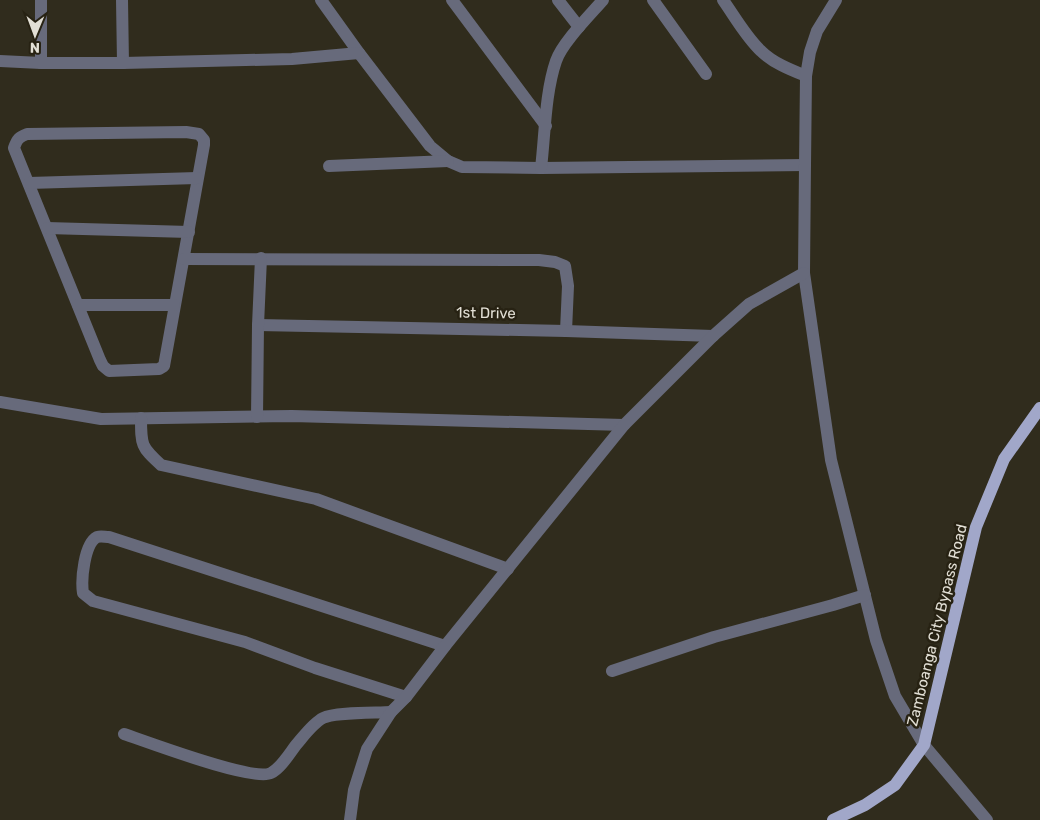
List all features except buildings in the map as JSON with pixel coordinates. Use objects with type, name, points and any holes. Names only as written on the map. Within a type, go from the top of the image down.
[{"type":"main road","name":"Zamboanga City Bypass Road","points":[[833,820],[865,805],[895,785],[924,745],[976,528],[1004,459],[1040,408]]},
{"type":"street","points":[[41,0],[42,63]]},
{"type":"street","points":[[122,0],[123,63]]},
{"type":"street","points":[[321,0],[430,146],[448,161],[462,167],[805,165]]},
{"type":"street","points":[[452,0],[546,126]]},
{"type":"street","points":[[558,0],[579,27]]},
{"type":"street","points":[[542,168],[548,95],[556,60],[579,27],[603,0]]},
{"type":"street","points":[[653,0],[706,74]]},
{"type":"street","points":[[723,0],[746,34],[762,52],[780,65],[806,76]]},
{"type":"street","points":[[836,0],[817,31],[810,52],[806,76],[805,165],[804,273],[831,460],[876,640],[895,696],[924,745],[987,820]]},
{"type":"street","points":[[0,61],[123,63],[292,59],[359,53]]},
{"type":"street","points":[[186,132],[199,134],[204,140],[189,232],[162,367],[109,371],[103,366],[29,183],[14,148],[16,141],[27,134],[186,132]]},
{"type":"street","points":[[329,166],[448,161]]},
{"type":"street","points":[[29,183],[197,178]]},
{"type":"street","points":[[47,228],[189,232]]},
{"type":"street","points":[[257,417],[261,258]]},
{"type":"street","points":[[184,259],[539,260],[555,262],[565,266],[567,276],[566,331]]},
{"type":"street","points":[[350,820],[354,790],[367,748],[391,712],[406,697],[624,425],[713,336],[749,304],[804,273]]},
{"type":"street","points":[[78,305],[174,305]]},
{"type":"street","name":"1st Drive","points":[[258,325],[713,336]]},
{"type":"street","points":[[0,402],[101,419],[292,416],[624,425]]},
{"type":"street","points":[[141,418],[141,442],[148,453],[161,465],[316,499],[508,569]]},
{"type":"street","points":[[406,697],[315,668],[245,642],[93,601],[83,593],[82,586],[84,565],[91,546],[99,536],[109,537],[445,646]]},
{"type":"street","points":[[612,671],[714,637],[865,595]]},
{"type":"street","points":[[124,734],[197,759],[245,773],[263,775],[270,774],[280,766],[321,719],[331,715],[391,712]]}]
